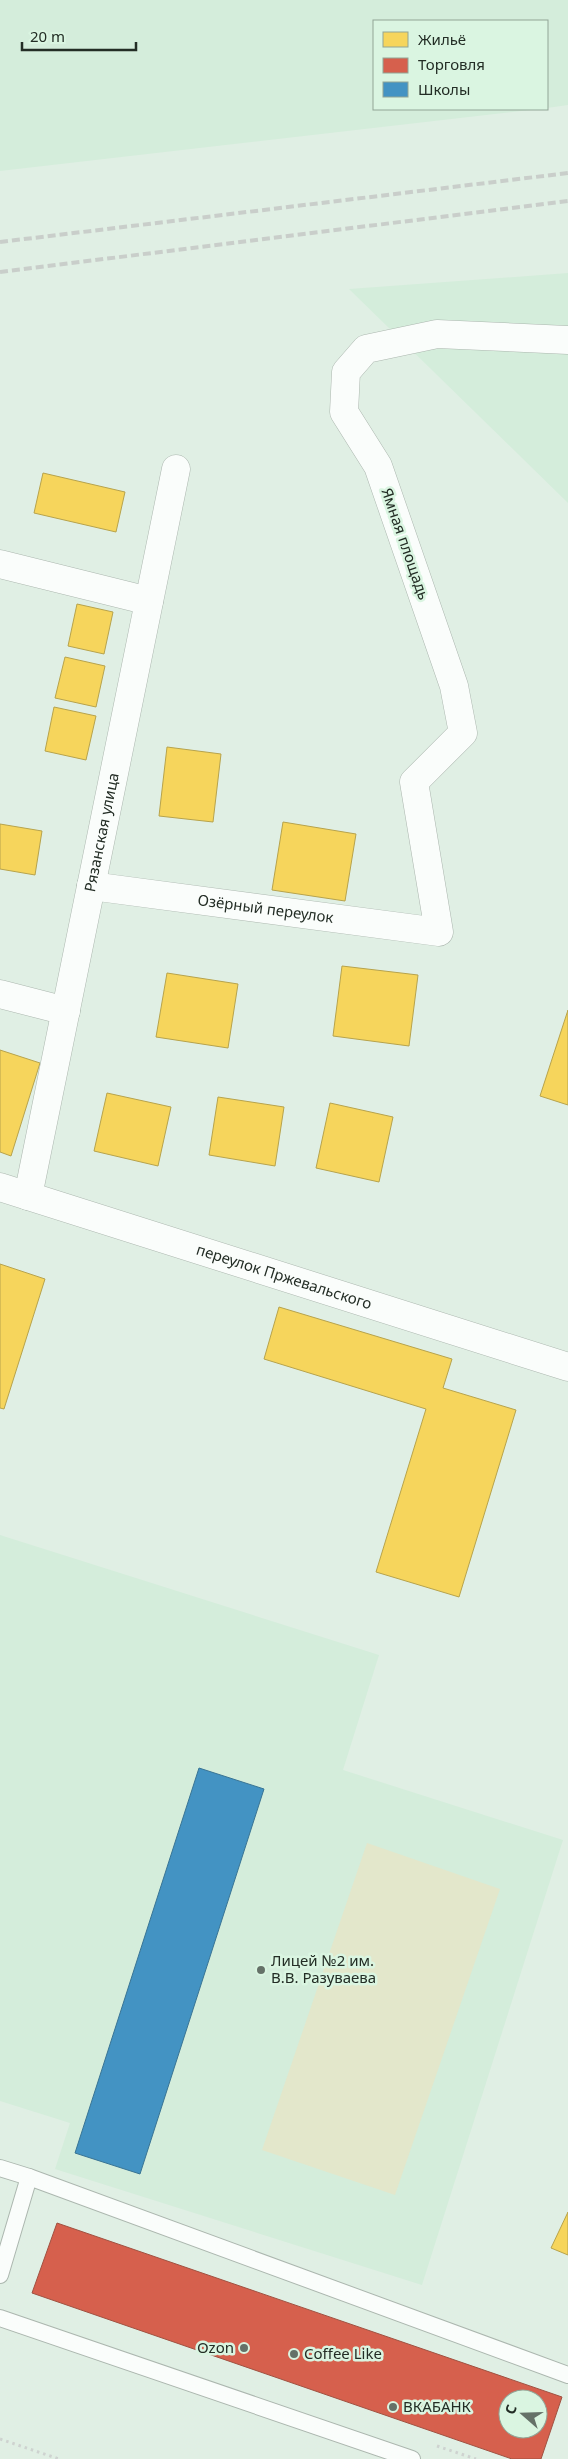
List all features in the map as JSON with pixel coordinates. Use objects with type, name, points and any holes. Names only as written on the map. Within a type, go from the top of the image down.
[{"type":"street","name":"Ямная площадь","points":[[439,932],[414,782],[462,733],[454,686],[378,466],[344,412],[346,372],[366,349],[437,334],[568,340]]},
{"type":"street","name":"Рязанская улица","points":[[28,1196],[176,469]]},
{"type":"street","points":[[0,564],[149,601]]},
{"type":"street","name":"Озёрный переулок","points":[[91,886],[439,932]]},
{"type":"street","points":[[0,994],[66,1011]]},
{"type":"street","name":"переулок Пржевальского","points":[[0,1187],[568,1367]]},
{"type":"lane","points":[[0,2168],[568,2375]]},
{"type":"lane","points":[[0,2275],[29,2177]]},
{"type":"lane","points":[[0,2318],[412,2459]]},
{"type":"path","points":[[0,2439],[59,2459]]},
{"type":"shaded area","points":[[0,0],[568,0],[568,105],[548,108],[548,20],[373,20],[373,110],[530,110],[0,171]]},
{"type":"shaded area","points":[[568,273],[568,503],[349,289]]},
{"type":"shaded area","name":"Лицей №2 им. В.В. Разуваева","points":[[0,1535],[379,1655],[343,1770],[563,1840],[422,2285],[55,2169],[70,2123],[0,2101]]},
{"type":"shaded area","points":[[367,1843],[500,1889],[395,2195],[262,2150]]},
{"type":"building: Жильё","points":[[43,473],[125,492],[116,532],[34,513]]},
{"type":"building: Жильё","points":[[77,604],[113,612],[104,654],[68,646]]},
{"type":"building: Жильё","points":[[65,657],[105,666],[96,707],[55,698]]},
{"type":"building: Жильё","points":[[54,707],[96,716],[86,760],[45,751]]},
{"type":"building: Жильё","points":[[167,747],[221,754],[213,822],[159,816]]},
{"type":"building: Жильё","points":[[283,822],[356,834],[345,901],[272,890]]},
{"type":"building: Жильё","points":[[0,824],[42,831],[35,875],[0,869]]},
{"type":"building: Жильё","points":[[342,966],[418,975],[409,1046],[333,1036]]},
{"type":"building: Жильё","points":[[167,973],[238,984],[228,1048],[156,1037]]},
{"type":"building: Жильё","points":[[568,1010],[568,1105],[540,1096]]},
{"type":"building: Жильё","points":[[0,1050],[40,1063],[11,1156],[0,1152]]},
{"type":"building: Жильё","points":[[107,1093],[171,1107],[158,1166],[94,1151]]},
{"type":"building: Жильё","points":[[218,1097],[284,1107],[275,1166],[209,1155]]},
{"type":"building: Жильё","points":[[330,1103],[393,1117],[379,1182],[316,1168]]},
{"type":"building: Жильё","points":[[0,1264],[45,1279],[4,1409],[0,1408]]},
{"type":"building: Жильё","points":[[279,1307],[452,1359],[443,1388],[516,1410],[459,1597],[376,1572],[426,1409],[264,1359]]},
{"type":"building: Жильё","points":[[568,2212],[568,2255],[551,2248]]},
{"type":"building: Торговля","points":[[57,2223],[539,2389],[498,2389],[498,2439],[548,2439],[541,2459],[512,2459],[32,2293]]},
{"type":"building: Торговля","points":[[548,2392],[562,2397],[548,2438]]},
{"type":"building: Школы","points":[[199,1768],[264,1789],[140,2174],[75,2153]]},
{"type":"railway","points":[[0,242],[568,173]]},
{"type":"railway","points":[[0,272],[568,201]]},
{"type":"place","name":"Лицей №2 им. В.В. Разуваева","points":[[261,1970]]},
{"type":"place","name":"Ozon","points":[[244,2348]]},
{"type":"place","name":"Coffee Like","points":[[294,2354]]},
{"type":"place","name":"ВКАБАНК","points":[[393,2407]]}]
